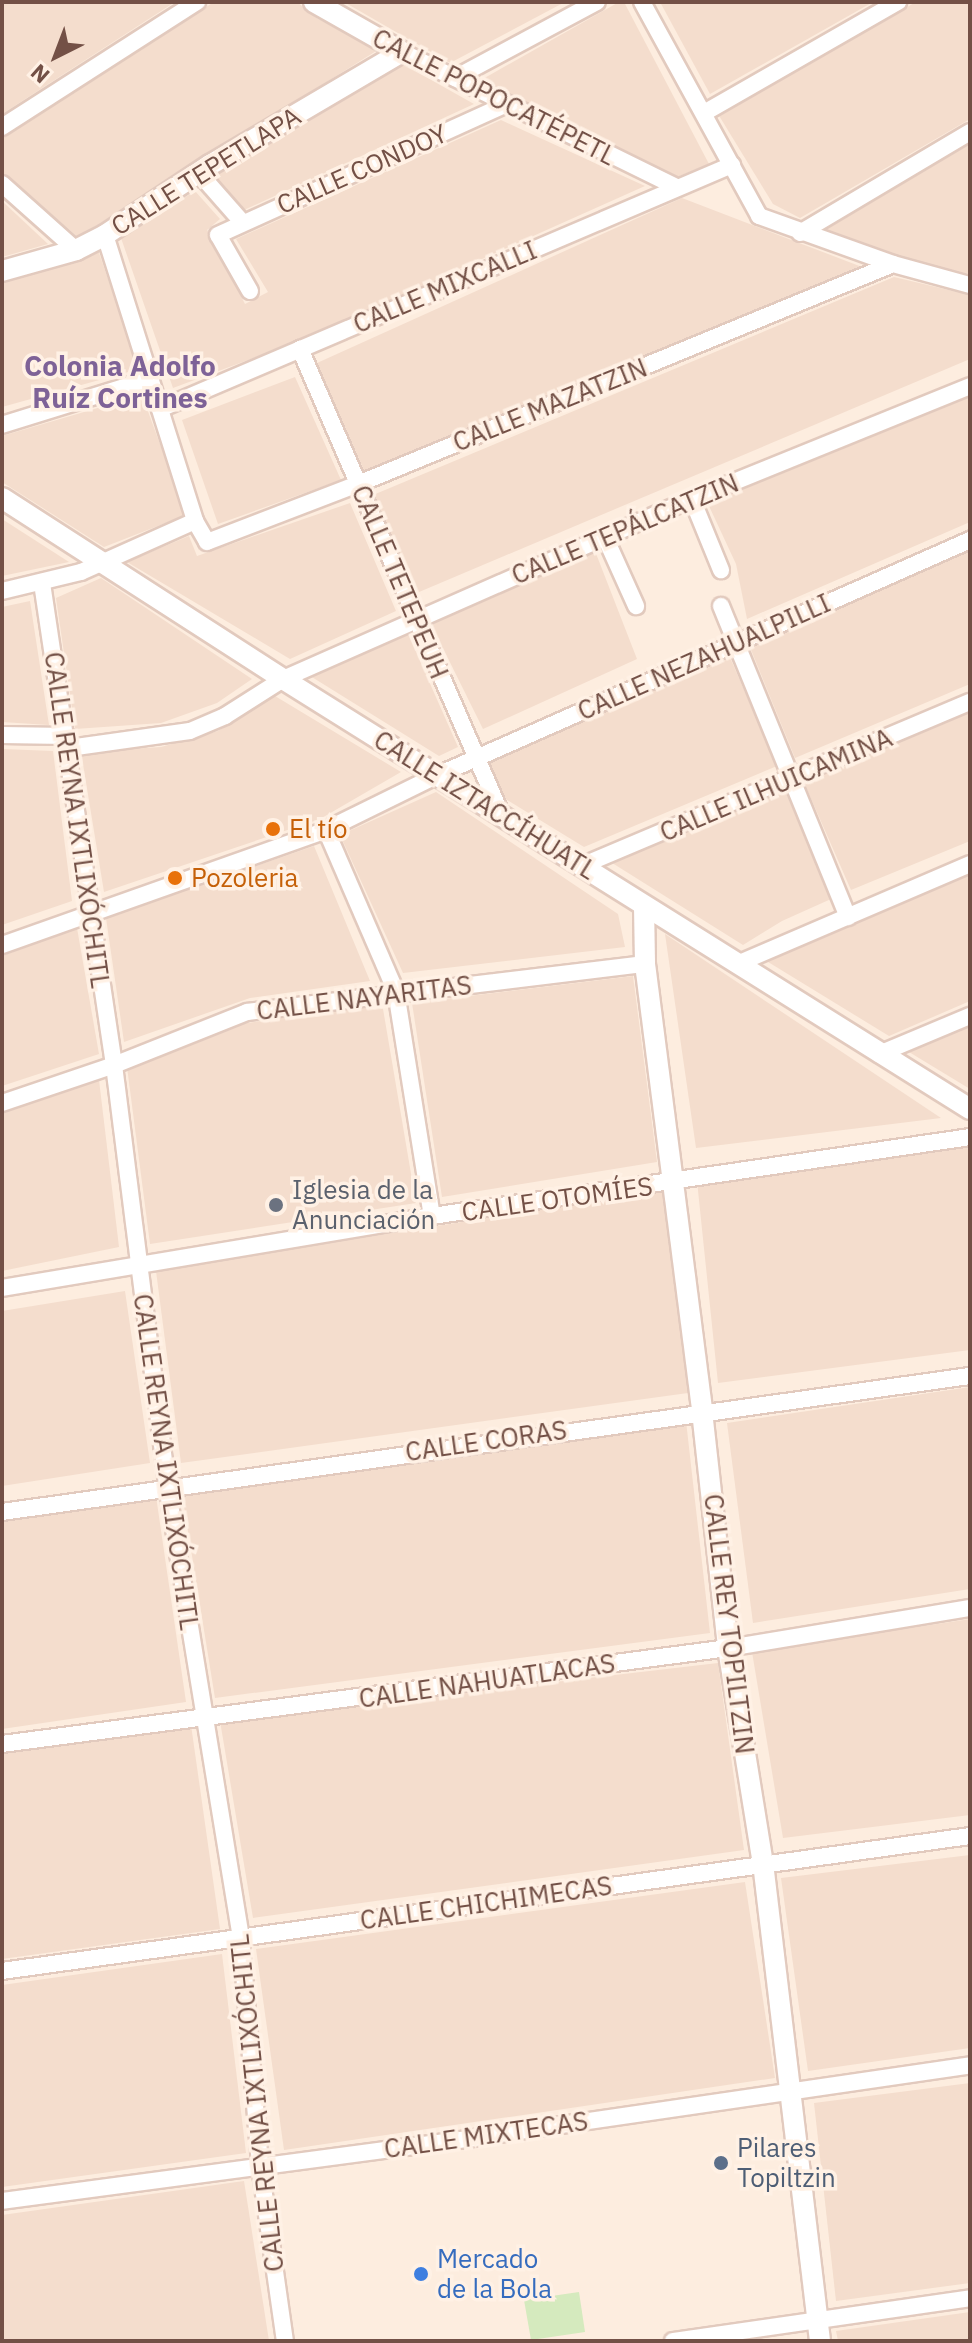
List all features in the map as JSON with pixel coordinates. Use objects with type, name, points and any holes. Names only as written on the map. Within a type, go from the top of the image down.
[{"type":"street","points":[[2,127],[197,2]]},
{"type":"street","name":"CALLE POPOCATÉPETL","points":[[314,2],[402,52],[676,187]]},
{"type":"street","points":[[455,78],[597,2]]},
{"type":"street","points":[[642,2],[759,216],[893,264],[970,285]]},
{"type":"street","points":[[704,113],[898,2]]},
{"type":"street","name":"CALLE TEPETLAPA","points":[[2,271],[76,250],[105,235],[199,173],[402,52]]},
{"type":"street","name":"CALLE CONDOY","points":[[250,291],[218,235],[507,104]]},
{"type":"street","points":[[800,233],[970,132]]},
{"type":"street","name":"CALLE MIXCALLI","points":[[160,409],[732,165]]},
{"type":"street","points":[[199,173],[242,222]]},
{"type":"street","points":[[2,184],[76,250]]},
{"type":"street","points":[[2,591],[81,572],[195,521],[105,235]]},
{"type":"street","name":"CALLE MAZATZIN","points":[[195,521],[207,542],[358,484],[893,264]]},
{"type":"street","name":"CALLE TETEPEUH","points":[[300,349],[501,814]]},
{"type":"street","points":[[2,425],[150,379]]},
{"type":"street","name":"CALLE TEPÁLCATZIN","points":[[2,735],[68,742],[190,731],[225,716],[283,679],[415,620],[692,499],[970,386]]},
{"type":"street","name":"CALLE IZTACCÍHUATL","points":[[2,498],[283,679],[970,1109]]},
{"type":"street","points":[[692,499],[721,570]]},
{"type":"street","points":[[605,537],[636,606]]},
{"type":"street","name":"CALLE NEZAHUALPILLI","points":[[2,945],[326,830],[438,775],[970,540]]},
{"type":"street","name":"CALLE REYNA IXTLIXÓCHITL","points":[[42,583],[114,1065],[167,1486],[241,1938],[260,2166],[285,2341]]},
{"type":"street","points":[[721,606],[848,917]]},
{"type":"street","name":"CALLE ILHUICAMINA","points":[[581,866],[970,702]]},
{"type":"street","points":[[326,830],[396,992],[432,1216]]},
{"type":"street","points":[[737,964],[970,864]]},
{"type":"street","name":"CALLE REY TOPILTZIN","points":[[644,906],[645,964],[702,1411],[728,1648],[763,1863],[820,2341]]},
{"type":"street","name":"CALLE NAYARITAS","points":[[2,1103],[114,1065],[247,1012],[645,964]]},
{"type":"street","points":[[879,1054],[970,1016]]},
{"type":"street","name":"CALLE OTOMÍES","points":[[2,1288],[432,1216],[674,1183],[970,1137]]},
{"type":"street","name":"CALLE CORAS","points":[[2,1512],[167,1486],[970,1376]]},
{"type":"street","name":"CALLE NAHUATLACAS","points":[[2,1744],[728,1648],[970,1608]]},
{"type":"street","name":"CALLE CHICHIMECAS","points":[[2,1971],[970,1836]]},
{"type":"street","name":"CALLE MIXTECAS","points":[[2,2201],[479,2137],[970,2065]]},
{"type":"street","points":[[673,2341],[970,2298]]},
{"type":"shaded area","points":[[2,2],[175,2],[2,114]]},
{"type":"shaded area","points":[[214,2],[297,2],[318,19],[381,48],[78,237],[2,172],[2,137]]},
{"type":"shaded area","points":[[344,2],[565,2],[450,63]]},
{"type":"shaded area","points":[[624,2],[709,164],[677,177],[481,80]]},
{"type":"shaded area","points":[[660,2],[873,2],[710,94]]},
{"type":"shaded area","points":[[916,2],[970,2],[970,119],[800,218],[773,204],[718,114]]},
{"type":"shaded area","points":[[401,63],[474,104],[244,210],[213,174]]},
{"type":"shaded area","points":[[501,120],[645,186],[299,341],[173,388],[121,238],[195,191],[220,219],[207,230],[245,304],[268,292],[236,239]]},
{"type":"shaded area","points":[[970,144],[970,274],[896,261],[818,231]]},
{"type":"shaded area","points":[[682,198],[862,267],[366,475],[317,363]]},
{"type":"shaded area","points":[[2,201],[48,244],[2,257]]},
{"type":"shaded area","points":[[98,250],[139,369],[2,407],[2,279]]},
{"type":"shaded area","points":[[894,277],[970,295],[970,359],[412,595],[373,495]]},
{"type":"shaded area","points":[[295,377],[341,480],[218,524],[182,420]]},
{"type":"shaded area","points":[[970,377],[970,522],[747,619],[736,564],[702,491]]},
{"type":"shaded area","points":[[142,395],[186,515],[104,547],[2,482],[2,436]]},
{"type":"shaded area","points":[[350,503],[396,611],[290,659],[127,562],[189,536],[197,556]]},
{"type":"shaded area","points":[[2,519],[69,562],[2,576]]},
{"type":"shaded area","points":[[970,542],[970,684],[795,758],[747,640]]},
{"type":"shaded area","points":[[595,551],[637,659],[483,729],[430,622]]},
{"type":"shaded area","points":[[101,578],[252,679],[217,703],[161,723],[75,729],[56,598]]},
{"type":"shaded area","points":[[30,601],[49,725],[2,722],[2,607]]},
{"type":"shaded area","points":[[405,627],[458,747],[439,756],[307,674]]},
{"type":"shaded area","points":[[725,646],[777,766],[584,847],[504,798],[486,758]]},
{"type":"shaded area","points":[[275,696],[401,772],[320,819],[104,892],[81,752],[161,747],[218,731]]},
{"type":"shaded area","points":[[970,708],[970,841],[851,890],[802,778]]},
{"type":"shaded area","points":[[2,749],[53,751],[72,901],[2,925]]},
{"type":"shaded area","points":[[784,788],[831,899],[782,921],[743,945],[609,861]]},
{"type":"shaded area","points":[[436,792],[618,914],[625,947],[403,973],[340,835]]},
{"type":"shaded area","points":[[314,846],[370,981],[250,998],[124,1042],[106,918]]},
{"type":"shaded area","points":[[970,864],[970,1001],[889,1036],[760,957]]},
{"type":"shaded area","points":[[77,928],[99,1054],[2,1086],[2,956]]},
{"type":"shaded area","points":[[665,934],[941,1118],[696,1148]]},
{"type":"shaded area","points":[[633,976],[657,1162],[442,1197],[412,1003]]},
{"type":"shaded area","points":[[382,1003],[416,1203],[150,1244],[127,1067],[241,1024]]},
{"type":"shaded area","points":[[970,1026],[970,1089],[909,1052]]},
{"type":"shaded area","points":[[99,1080],[119,1247],[2,1271],[2,1113]]},
{"type":"shaded area","points":[[970,1142],[970,1350],[718,1383],[697,1181]]},
{"type":"shaded area","points":[[662,1190],[688,1393],[181,1463],[156,1271]]},
{"type":"shaded area","points":[[125,1291],[150,1463],[2,1486],[2,1311]]},
{"type":"shaded area","points":[[970,1387],[970,1589],[753,1623],[727,1423]]},
{"type":"shaded area","points":[[686,1421],[710,1633],[215,1698],[182,1494]]},
{"type":"shaded area","points":[[156,1496],[186,1702],[2,1729],[2,1522]]},
{"type":"shaded area","points":[[970,1619],[970,1815],[783,1838],[752,1652]]},
{"type":"shaded area","points":[[718,1663],[744,1850],[253,1918],[220,1721]]},
{"type":"shaded area","points":[[191,1725],[220,1929],[2,1959],[2,1752]]},
{"type":"shaded area","points":[[970,1855],[970,2048],[808,2071],[781,1878]]},
{"type":"shaded area","points":[[745,1882],[775,2078],[284,2150],[256,1949]]},
{"type":"shaded area","points":[[222,1954],[246,2153],[2,2187],[2,1985]]},
{"type":"shaded area","points":[[970,2083],[970,2283],[836,2301],[814,2103]]},
{"type":"shaded area","points":[[244,2181],[269,2341],[2,2341],[2,2215]]},
{"type":"shaded area","points":[[970,2312],[970,2341],[838,2341],[836,2331]]},
{"type":"green space","points":[[579,2292],[585,2332],[531,2340],[524,2300]]},
{"type":"place","name":"El tío","points":[[273,829]]},
{"type":"place","name":"Pozoleria","points":[[175,878]]},
{"type":"place","name":"Iglesia de la Anunciación","points":[[276,1205]]},
{"type":"place","name":"Pilares Topiltzin","points":[[721,2163]]},
{"type":"place","name":"Mercado de la Bola","points":[[421,2274]]},
{"type":"district","name":"Colonia Adolfo Ruíz Cortines","points":[[120,382]]}]
